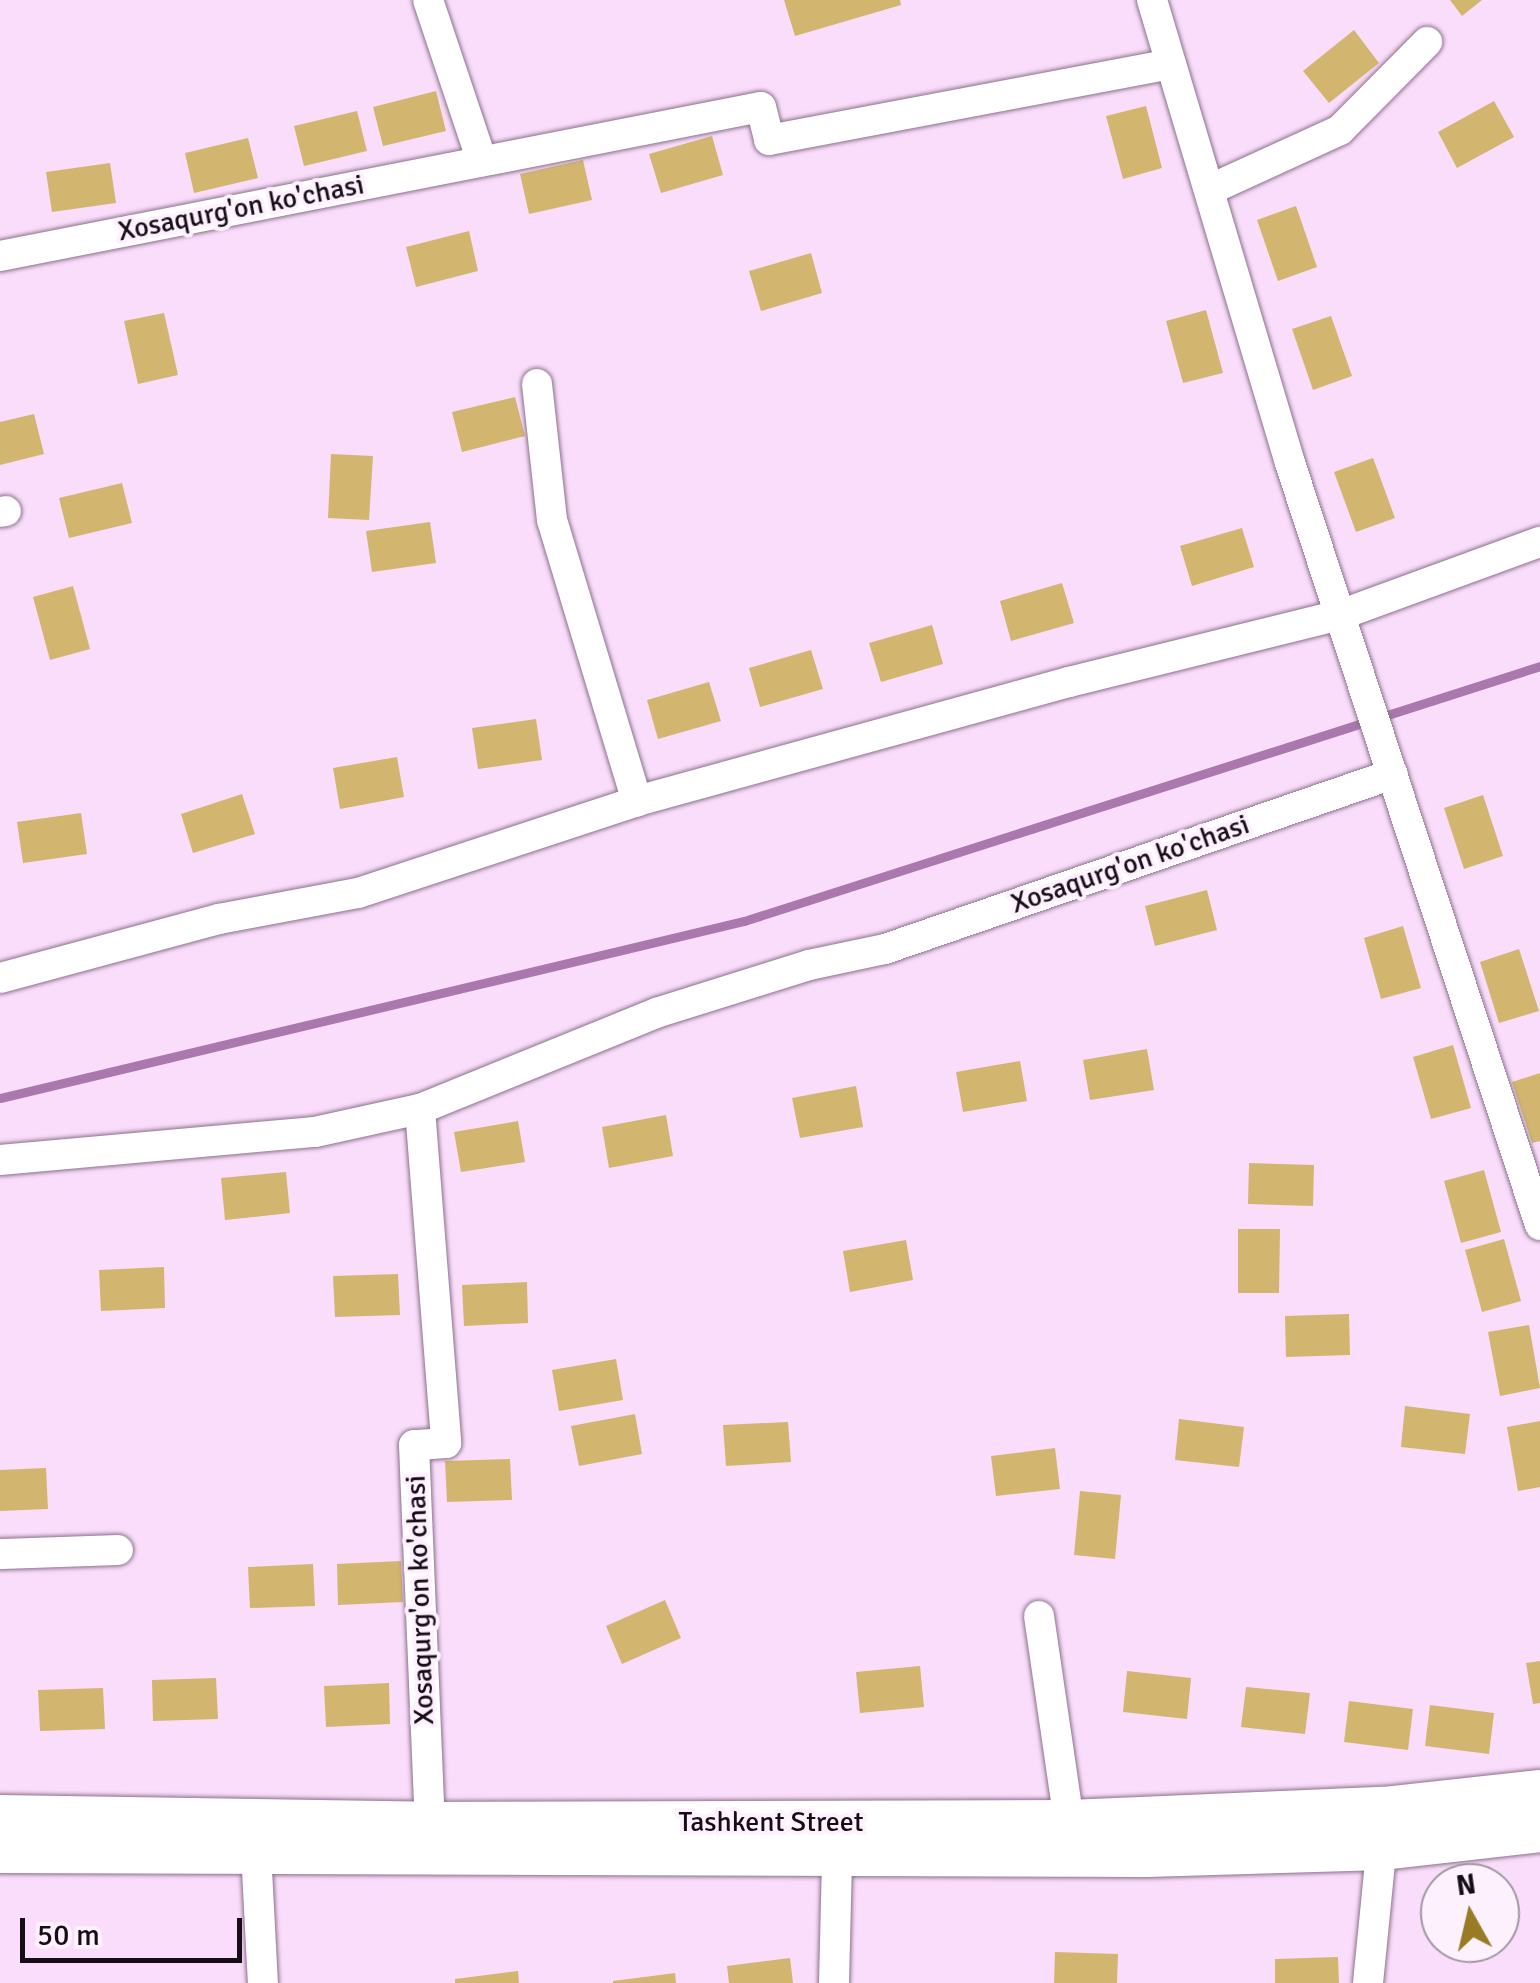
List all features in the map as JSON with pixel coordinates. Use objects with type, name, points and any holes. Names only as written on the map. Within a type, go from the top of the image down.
[{"type":"highway","name":"Tashkent Street","points":[[0,1816],[255,1838],[838,1858],[1383,1829],[1540,1791]]},
{"type":"highway","name":"Tashkent Street","points":[[0,1852],[255,1838],[430,1823],[1069,1821],[1540,1831]]},
{"type":"street","points":[[428,0],[482,162]]},
{"type":"street","points":[[1152,0],[1340,616],[1540,1225]]},
{"type":"street","points":[[1209,190],[1340,130],[1427,42]]},
{"type":"street","name":"Xosaqurg'on ko'chasi","points":[[0,256],[761,107],[770,140],[1171,64]]},
{"type":"street","points":[[536,384],[552,520],[636,801]]},
{"type":"street","points":[[0,978],[219,919],[358,892],[636,801],[1069,682],[1340,616],[1540,542]]},
{"type":"street","name":"Xosaqurg'on ko'chasi","points":[[0,1160],[315,1132],[420,1109],[656,1013],[809,965],[884,948],[1393,774]]},
{"type":"street","name":"Xosaqurg'on ko'chasi","points":[[420,1109],[446,1443],[414,1445],[430,1823]]},
{"type":"street","points":[[0,1554],[118,1550]]},
{"type":"street","points":[[1038,1616],[1069,1821]]},
{"type":"street","points":[[1368,1983],[1383,1829]]},
{"type":"street","points":[[255,1838],[263,1983]]},
{"type":"street","points":[[834,1983],[838,1858]]},
{"type":"building","points":[[784,0],[900,0],[901,5],[795,36]]},
{"type":"building","points":[[1450,0],[1482,0],[1462,16]]},
{"type":"building","points":[[1354,30],[1379,63],[1329,103],[1303,71]]},
{"type":"building","points":[[436,91],[446,131],[383,146],[373,107]]},
{"type":"building","points":[[1494,101],[1514,137],[1457,168],[1438,132]]},
{"type":"building","points":[[1146,106],[1162,168],[1123,179],[1106,116]]},
{"type":"building","points":[[357,111],[367,151],[304,166],[294,126]]},
{"type":"building","points":[[712,136],[723,175],[661,193],[649,154]]},
{"type":"building","points":[[248,138],[258,178],[194,193],[185,153]]},
{"type":"building","points":[[583,160],[592,200],[529,214],[520,174]]},
{"type":"building","points":[[110,163],[116,203],[52,212],[46,172]]},
{"type":"building","points":[[1296,206],[1317,267],[1278,281],[1257,220]]},
{"type":"building","points":[[469,231],[478,271],[416,287],[406,247]]},
{"type":"building","points":[[811,253],[822,293],[761,311],[749,271]]},
{"type":"building","points":[[1206,310],[1223,373],[1183,383],[1166,321]]},
{"type":"building","points":[[164,313],[178,375],[138,384],[124,321]]},
{"type":"building","points":[[1331,316],[1352,376],[1313,390],[1292,329]]},
{"type":"building","points":[[515,397],[525,436],[462,452],[452,412]]},
{"type":"building","points":[[34,414],[44,454],[0,465],[0,422]]},
{"type":"building","points":[[331,454],[373,456],[369,520],[328,518]]},
{"type":"building","points":[[1373,458],[1395,518],[1356,532],[1334,472]]},
{"type":"building","points":[[122,483],[132,523],[69,538],[59,498]]},
{"type":"building","points":[[430,522],[436,563],[372,572],[366,531]]},
{"type":"building","points":[[1242,528],[1254,567],[1192,586],[1180,546]]},
{"type":"building","points":[[1062,583],[1074,623],[1011,641],[1000,601]]},
{"type":"building","points":[[73,586],[90,649],[50,660],[33,597]]},
{"type":"building","points":[[932,625],[943,664],[881,682],[869,643]]},
{"type":"building","points":[[811,650],[823,689],[760,707],[749,668]]},
{"type":"building","points":[[709,682],[721,721],[658,739],[647,700]]},
{"type":"building","points":[[536,719],[542,760],[478,769],[472,728]]},
{"type":"building","points":[[397,757],[404,797],[340,809],[333,768]]},
{"type":"building","points":[[242,794],[255,834],[193,853],[181,814]]},
{"type":"building","points":[[1483,795],[1503,856],[1464,869],[1444,808]]},
{"type":"building","points":[[81,813],[87,854],[23,863],[17,822]]},
{"type":"building","points":[[1207,890],[1217,930],[1155,946],[1145,906]]},
{"type":"building","points":[[1403,926],[1421,988],[1381,999],[1364,938]]},
{"type":"building","points":[[1519,949],[1539,1011],[1499,1023],[1480,962]]},
{"type":"building","points":[[1453,1045],[1471,1108],[1431,1119],[1413,1057]]},
{"type":"building","points":[[1147,1049],[1154,1090],[1090,1100],[1083,1060]]},
{"type":"building","points":[[1020,1061],[1027,1101],[963,1112],[956,1072]]},
{"type":"building","points":[[1540,1073],[1540,1141],[1532,1143],[1512,1082]]},
{"type":"building","points":[[856,1086],[863,1127],[800,1138],[792,1098]]},
{"type":"building","points":[[666,1115],[673,1156],[609,1168],[602,1127]]},
{"type":"building","points":[[518,1121],[525,1162],[461,1172],[454,1132]]},
{"type":"building","points":[[1249,1163],[1314,1165],[1313,1206],[1248,1204]]},
{"type":"building","points":[[1484,1170],[1501,1232],[1461,1243],[1444,1181]]},
{"type":"building","points":[[286,1172],[290,1213],[225,1220],[221,1178]]},
{"type":"building","points":[[1238,1229],[1280,1229],[1279,1293],[1238,1293]]},
{"type":"building","points":[[1504,1239],[1521,1301],[1482,1312],[1465,1250]]},
{"type":"building","points":[[906,1240],[913,1280],[850,1292],[843,1251]]},
{"type":"building","points":[[164,1267],[165,1308],[101,1311],[99,1270]]},
{"type":"building","points":[[398,1274],[400,1315],[335,1317],[333,1276]]},
{"type":"building","points":[[527,1282],[528,1323],[464,1326],[462,1285]]},
{"type":"building","points":[[1349,1314],[1350,1355],[1286,1357],[1285,1316]]},
{"type":"building","points":[[1529,1325],[1540,1388],[1500,1396],[1488,1332]]},
{"type":"building","points":[[616,1359],[623,1400],[559,1411],[552,1370]]},
{"type":"building","points":[[1405,1406],[1470,1414],[1465,1454],[1401,1447]]},
{"type":"building","points":[[635,1414],[642,1454],[579,1466],[571,1426]]},
{"type":"building","points":[[1179,1419],[1244,1427],[1239,1467],[1175,1460]]},
{"type":"building","points":[[1540,1421],[1540,1487],[1518,1491],[1507,1427]]},
{"type":"building","points":[[788,1422],[791,1462],[726,1466],[723,1425]]},
{"type":"building","points":[[1055,1448],[1060,1489],[996,1496],[991,1456]]},
{"type":"building","points":[[510,1459],[512,1500],[447,1502],[445,1461]]},
{"type":"building","points":[[46,1468],[48,1509],[0,1511],[0,1470]]},
{"type":"building","points":[[1080,1491],[1121,1495],[1115,1559],[1074,1555]]},
{"type":"building","points":[[401,1561],[403,1602],[338,1605],[337,1564]]},
{"type":"building","points":[[313,1564],[315,1606],[250,1608],[248,1567]]},
{"type":"building","points":[[665,1600],[681,1638],[622,1664],[606,1626]]},
{"type":"building","points":[[1540,1661],[1540,1703],[1533,1704],[1526,1663]]},
{"type":"building","points":[[920,1666],[924,1707],[860,1713],[856,1672]]},
{"type":"building","points":[[1127,1671],[1191,1678],[1187,1719],[1123,1712]]},
{"type":"building","points":[[216,1678],[218,1719],[153,1721],[152,1680]]},
{"type":"building","points":[[389,1683],[390,1724],[326,1727],[324,1686]]},
{"type":"building","points":[[1246,1687],[1310,1693],[1305,1734],[1241,1727]]},
{"type":"building","points":[[103,1688],[105,1729],[40,1731],[38,1690]]},
{"type":"building","points":[[1349,1701],[1413,1709],[1408,1750],[1344,1742]]},
{"type":"building","points":[[1430,1705],[1494,1713],[1489,1754],[1425,1746]]},
{"type":"building","points":[[1055,1952],[1118,1954],[1117,1983],[1054,1983]]},
{"type":"building","points":[[1338,1957],[1339,1983],[1275,1983],[1275,1959]]},
{"type":"building","points":[[790,1958],[793,1983],[729,1983],[727,1966]]},
{"type":"building","points":[[518,1971],[519,1983],[455,1983],[455,1979]]},
{"type":"building","points":[[675,1973],[676,1983],[613,1983],[613,1981]]},
{"type":"waterway","points":[[0,1098],[744,921],[1540,666]]}]
